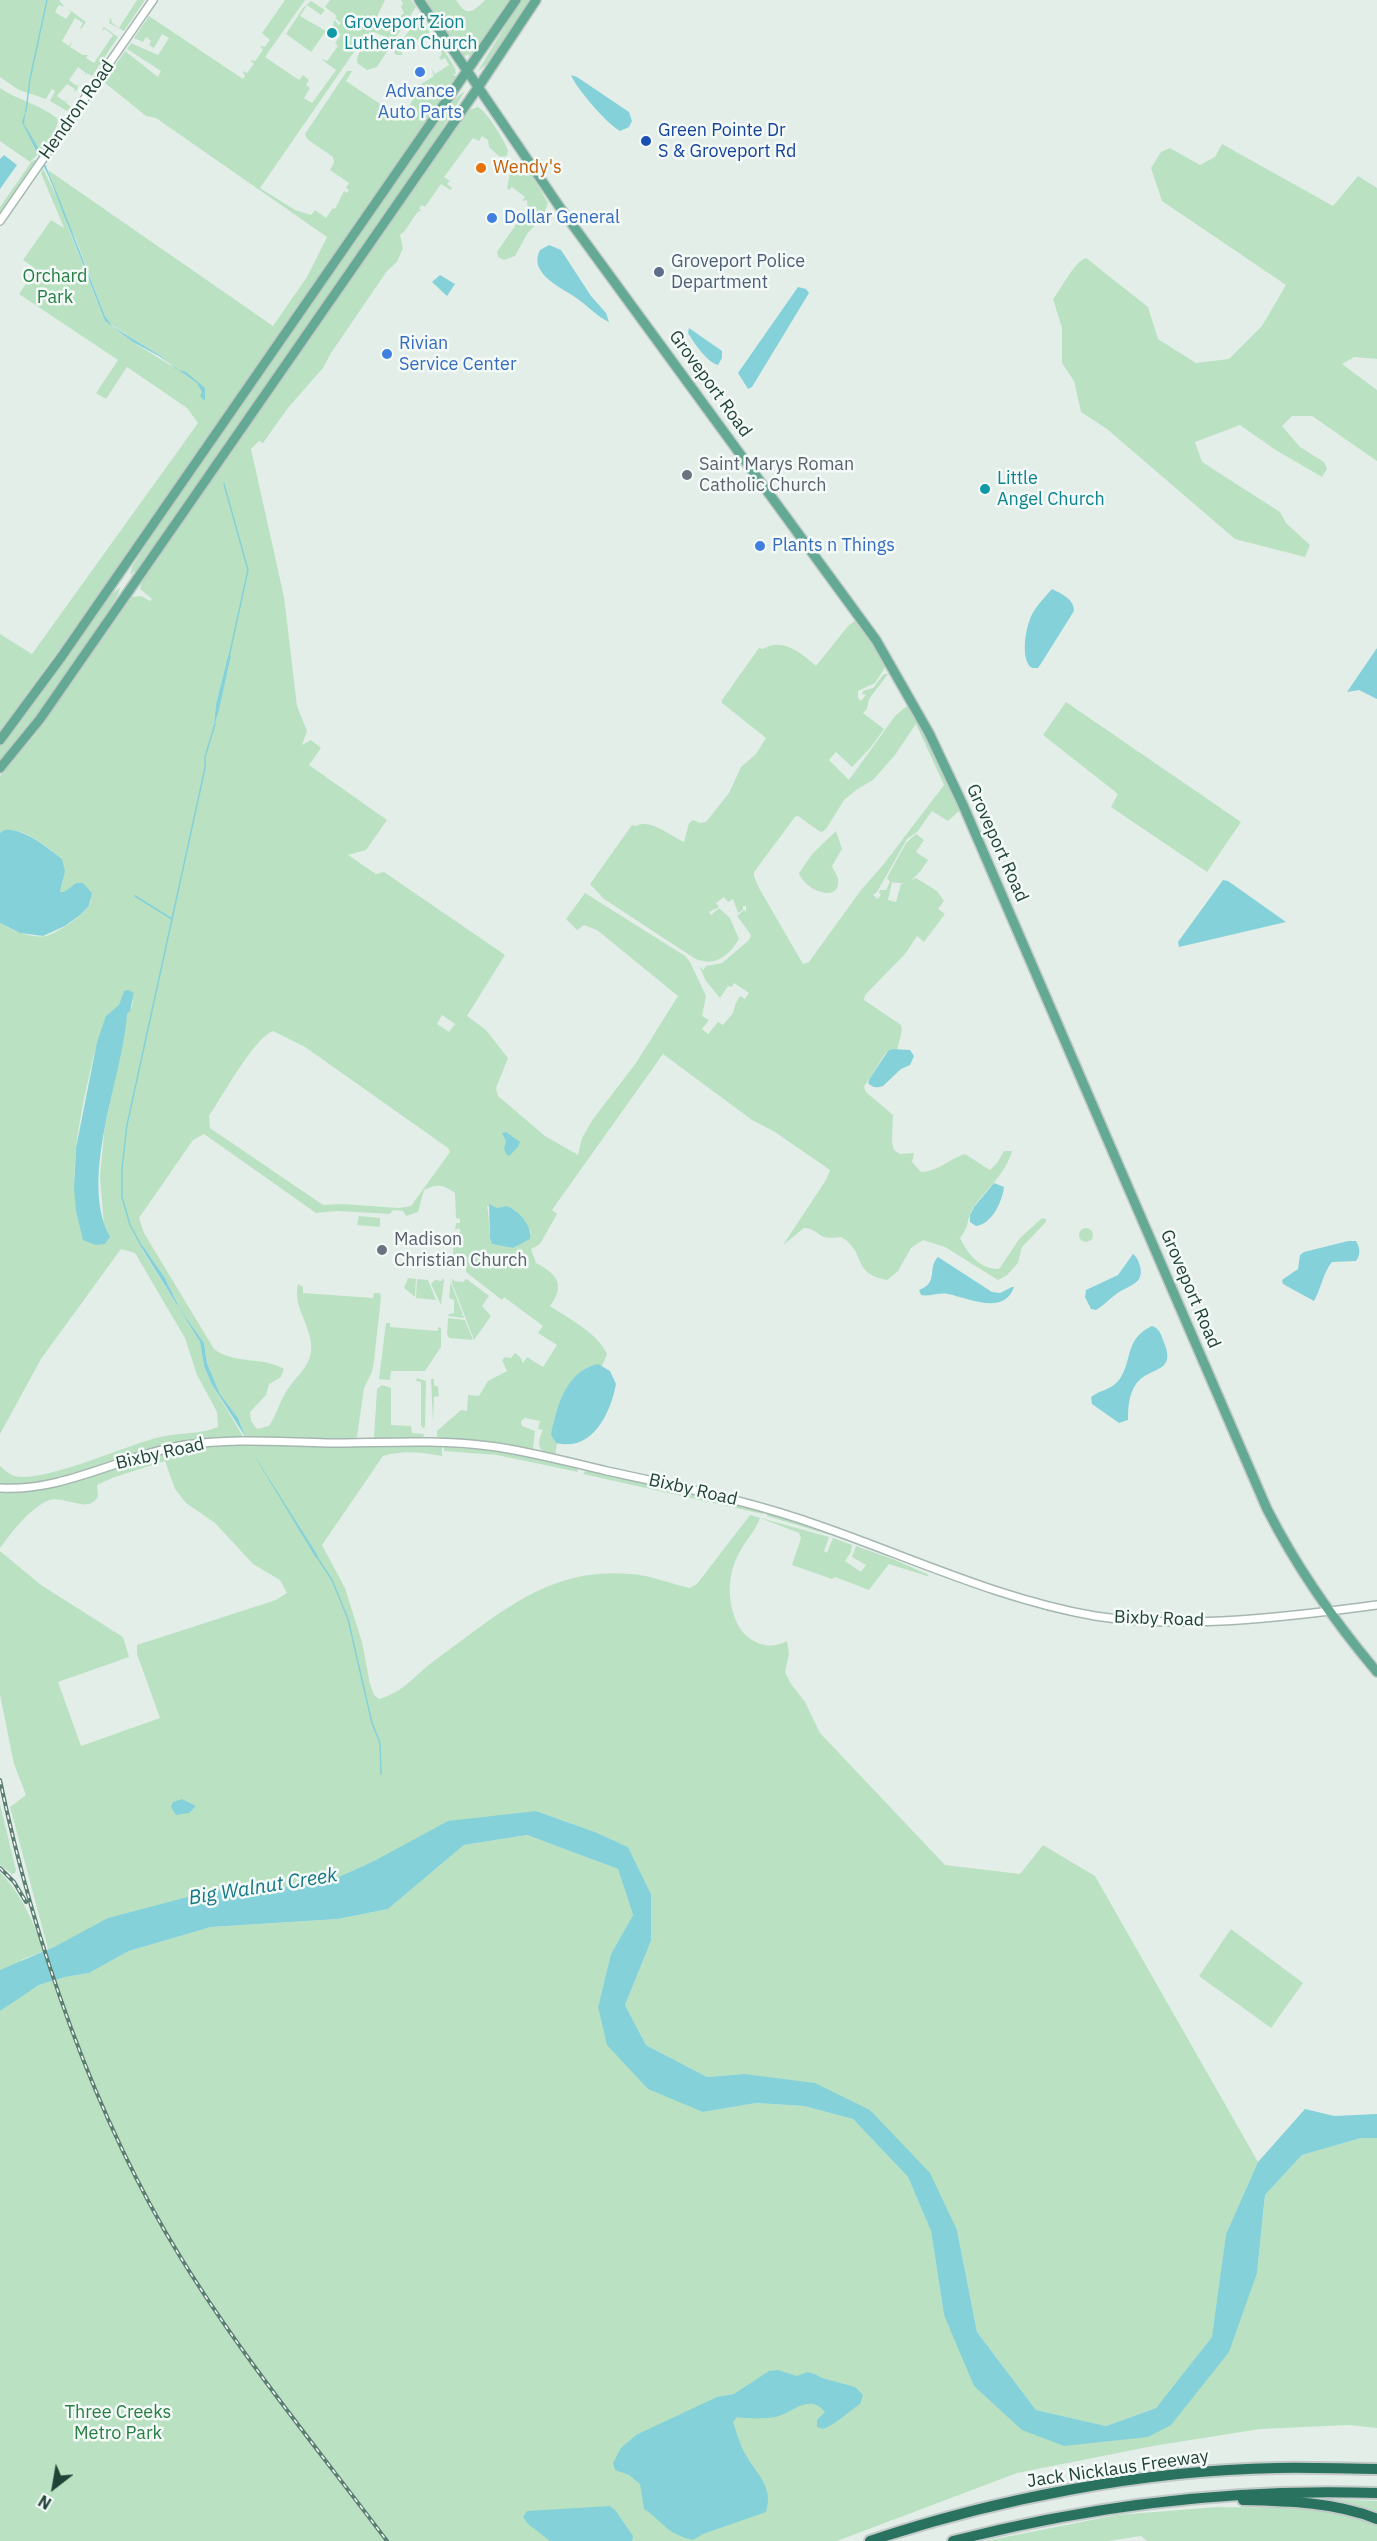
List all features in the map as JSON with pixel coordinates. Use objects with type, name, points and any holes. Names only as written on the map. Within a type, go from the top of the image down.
[{"type":"highway","name":"Jack Nicklaus Freeway","points":[[870,2541],[931,2522],[1012,2502],[1149,2478],[1269,2468],[1377,2469]]},
{"type":"highway","name":"Jack Nicklaus Freeway","points":[[953,2541],[1039,2520],[1213,2496],[1272,2492],[1377,2493]]},
{"type":"highway","points":[[1213,2496],[1225,2500],[1316,2504],[1365,2514],[1377,2519]]},
{"type":"main road","name":"Groveport Road","points":[[419,0],[477,89],[561,209],[876,640],[910,698],[963,804],[1267,1509],[1296,1562],[1328,1611],[1377,1672]]},
{"type":"main road","points":[[0,740],[62,656],[516,0]]},
{"type":"main road","points":[[0,768],[40,719],[477,89],[536,0]]},
{"type":"street","name":"Hendron Road","points":[[0,220],[153,0]]},
{"type":"street","name":"Bixby Road","points":[[0,1488],[23,1488],[54,1483],[174,1447],[247,1441],[470,1444],[533,1454],[760,1506],[1015,1595],[1099,1616],[1158,1622],[1198,1621],[1377,1605]]},
{"type":"green space","points":[[0,0],[59,0],[65,7],[59,5],[55,12],[66,19],[71,12],[67,8],[86,22],[81,29],[83,23],[75,18],[62,41],[69,46],[72,41],[70,47],[83,55],[88,55],[86,58],[94,63],[113,35],[105,29],[101,31],[104,27],[118,37],[92,76],[87,73],[85,76],[86,73],[78,67],[69,80],[77,86],[79,84],[77,90],[73,92],[75,89],[67,84],[57,96],[65,102],[68,100],[66,103],[71,107],[67,111],[50,101],[55,91],[52,89],[46,99],[19,90],[0,77]]},
{"type":"green space","points":[[137,0],[145,0],[124,31],[109,23],[110,18],[111,22],[119,28]]},
{"type":"green space","name":"Orchard Park","points":[[285,0],[305,0],[265,57],[299,80],[303,75],[309,80],[306,85],[310,88],[304,98],[312,103],[336,70],[321,59],[327,61],[338,46],[335,43],[341,35],[333,28],[334,20],[339,25],[341,23],[335,18],[337,16],[325,7],[330,0],[385,0],[374,23],[387,32],[390,28],[392,32],[398,28],[395,25],[399,22],[397,19],[404,13],[401,0],[411,0],[416,7],[396,37],[390,39],[374,32],[365,36],[260,188],[295,210],[311,215],[315,210],[326,218],[333,208],[335,209],[344,191],[347,193],[349,190],[346,188],[349,183],[330,170],[334,163],[333,157],[307,139],[305,134],[347,71],[352,71],[346,81],[401,118],[413,100],[410,97],[415,90],[414,86],[434,76],[432,69],[435,74],[449,65],[445,58],[441,60],[439,57],[442,54],[438,47],[433,48],[434,39],[437,39],[455,68],[456,74],[452,74],[456,76],[66,640],[0,731],[0,634],[32,654],[198,423],[187,408],[127,367],[106,399],[96,393],[118,360],[19,294],[36,269],[23,260],[51,220],[64,228],[41,173],[43,168],[63,211],[48,170],[273,326],[307,277],[327,237],[156,118],[146,116],[104,82],[125,51],[158,77],[161,71],[127,49],[131,43],[158,55],[169,38],[162,34],[154,48],[149,45],[151,41],[146,37],[143,42],[134,38],[149,16],[243,79],[245,76],[242,71],[247,73],[254,64],[250,60],[255,61],[263,50],[260,46],[265,47],[270,40],[262,33]],"holes":[[[66,222],[75,237],[110,324],[161,356],[175,368],[133,342],[105,321]]]},
{"type":"green space","points":[[426,0],[456,0],[463,9],[470,11],[485,0],[510,0],[474,53],[466,56],[459,54]]},
{"type":"green space","points":[[521,0],[531,0],[493,59],[478,71]]},
{"type":"green space","points":[[311,1],[325,10],[321,15],[307,5],[300,16],[326,31],[311,52],[286,34],[303,8]]},
{"type":"green space","points":[[421,19],[429,28],[429,37],[426,40],[423,36],[414,42],[416,46],[414,47],[411,43],[400,50],[403,55],[396,55],[394,52],[416,21]]},
{"type":"green space","points":[[372,41],[383,43],[388,50],[377,67],[367,70],[357,63],[357,60],[361,50]]},
{"type":"green space","points":[[0,88],[58,119],[52,137],[30,162],[0,141]]},
{"type":"green space","points":[[465,91],[421,163],[142,566],[130,575],[132,567],[164,515],[437,121],[451,102]]},
{"type":"green space","points":[[478,107],[495,126],[508,150],[507,156],[500,157],[489,147],[488,140],[482,136],[479,141],[473,138],[444,177],[450,181],[447,184],[452,188],[451,190],[441,184],[425,207],[422,205],[419,208],[421,210],[400,235],[403,248],[397,262],[387,271],[323,368],[287,409],[263,443],[259,441],[251,449],[284,597],[297,706],[307,731],[302,745],[311,740],[321,748],[309,765],[387,820],[366,850],[348,855],[376,874],[384,872],[505,955],[467,1016],[486,1030],[508,1058],[496,1088],[498,1096],[545,1136],[578,1155],[582,1138],[593,1119],[636,1063],[678,996],[597,930],[584,925],[577,930],[566,919],[585,893],[685,956],[706,996],[702,1016],[709,1020],[702,1029],[708,1034],[718,1022],[723,1025],[733,1013],[740,996],[745,999],[749,993],[734,983],[732,987],[728,986],[720,998],[706,981],[699,966],[703,970],[706,966],[722,963],[749,940],[751,935],[737,916],[744,910],[746,912],[746,906],[743,906],[743,910],[738,913],[733,899],[728,902],[724,897],[716,903],[719,907],[709,912],[711,915],[719,908],[730,918],[739,939],[726,955],[708,962],[694,958],[604,899],[590,884],[632,825],[648,824],[684,842],[689,823],[693,820],[700,823],[706,822],[729,793],[741,767],[756,754],[766,738],[722,703],[722,700],[759,648],[785,646],[798,652],[816,666],[848,626],[856,620],[886,666],[875,683],[858,691],[858,698],[861,701],[866,695],[862,694],[863,691],[873,688],[884,674],[888,674],[869,699],[867,709],[863,713],[884,729],[852,767],[836,752],[829,760],[849,780],[895,716],[908,705],[921,726],[960,810],[948,821],[932,811],[917,832],[907,839],[877,892],[873,895],[878,899],[881,894],[880,890],[886,890],[890,882],[887,878],[906,843],[916,834],[924,840],[916,852],[928,860],[909,881],[916,878],[937,891],[944,901],[938,909],[945,914],[924,942],[917,936],[905,954],[865,995],[864,1000],[901,1025],[902,1031],[897,1050],[888,1051],[885,1054],[864,1087],[866,1092],[893,1115],[894,1150],[900,1154],[914,1153],[912,1162],[921,1172],[965,1154],[990,1170],[1004,1151],[1012,1151],[1000,1174],[973,1208],[960,1238],[975,1260],[999,1269],[1020,1238],[1042,1218],[1046,1219],[1046,1222],[1022,1247],[1018,1263],[1007,1275],[998,1280],[945,1247],[923,1240],[911,1248],[898,1271],[887,1280],[868,1273],[854,1249],[841,1237],[822,1236],[813,1230],[804,1228],[783,1245],[826,1180],[830,1170],[775,1132],[752,1120],[663,1054],[552,1210],[557,1214],[540,1244],[531,1249],[536,1263],[549,1271],[557,1281],[558,1292],[550,1306],[590,1333],[603,1346],[607,1354],[602,1366],[592,1366],[575,1377],[562,1397],[553,1429],[554,1441],[557,1443],[555,1456],[540,1447],[539,1440],[543,1430],[538,1429],[540,1421],[525,1418],[521,1421],[522,1426],[535,1431],[533,1449],[530,1450],[444,1440],[444,1438],[437,1437],[437,1431],[461,1410],[467,1411],[468,1395],[479,1396],[488,1381],[507,1371],[502,1360],[505,1357],[511,1358],[515,1353],[523,1363],[527,1357],[543,1367],[557,1345],[538,1333],[543,1326],[504,1297],[502,1300],[466,1272],[466,1267],[452,1266],[454,1237],[461,1231],[459,1228],[455,1230],[456,1223],[460,1223],[460,1219],[456,1218],[455,1193],[440,1186],[424,1190],[418,1212],[406,1216],[403,1211],[393,1210],[390,1214],[337,1211],[316,1213],[204,1134],[193,1140],[139,1218],[144,1233],[214,1349],[231,1357],[276,1365],[284,1369],[281,1377],[269,1384],[266,1395],[250,1412],[251,1421],[257,1429],[269,1426],[286,1392],[309,1360],[311,1344],[298,1304],[298,1284],[303,1287],[303,1293],[373,1298],[374,1293],[380,1293],[374,1361],[372,1372],[364,1388],[357,1437],[350,1440],[246,1438],[238,1418],[220,1394],[207,1363],[204,1343],[180,1309],[165,1278],[143,1246],[141,1248],[200,1342],[204,1366],[211,1383],[244,1438],[211,1438],[178,1442],[41,1482],[0,1486],[0,1466],[15,1476],[28,1477],[84,1463],[156,1438],[218,1427],[217,1412],[197,1375],[185,1338],[135,1253],[121,1249],[41,1359],[0,1434],[0,923],[28,935],[46,936],[63,928],[86,910],[92,893],[81,883],[76,883],[62,894],[60,892],[63,881],[62,859],[24,833],[8,830],[0,833],[0,776],[35,735],[132,597],[141,596],[150,601],[152,599],[140,589],[142,581],[469,110]],"holes":[[[228,656],[231,656],[214,724],[216,704]],[[916,724],[944,785],[861,890],[809,962],[803,964],[759,888],[754,872],[795,817],[798,816],[822,832],[844,800],[873,780],[895,755]],[[892,882],[904,883],[901,884],[896,902],[888,900]],[[134,993],[132,1006],[127,1014],[104,1133],[100,1177],[104,1227],[78,1219],[74,1175],[78,1130],[97,1042],[123,996]],[[442,1015],[455,1024],[449,1032],[437,1024]],[[273,1031],[305,1047],[448,1148],[450,1152],[411,1206],[399,1208],[323,1205],[210,1128],[209,1116],[239,1069],[265,1036]],[[487,1206],[497,1208],[507,1206],[516,1211],[531,1232],[528,1240],[513,1248],[492,1244]]]},
{"type":"green space","points":[[50,143],[0,214],[0,207],[32,161],[38,159]]},
{"type":"green space","points":[[1222,144],[1333,206],[1358,176],[1377,188],[1377,359],[1354,357],[1342,364],[1377,390],[1377,461],[1312,416],[1292,416],[1282,426],[1300,447],[1324,462],[1327,469],[1322,477],[1274,449],[1240,425],[1195,442],[1202,462],[1280,512],[1286,523],[1310,545],[1305,557],[1235,539],[1107,429],[1081,412],[1074,381],[1062,363],[1062,328],[1053,299],[1073,270],[1086,258],[1148,307],[1158,339],[1196,363],[1229,359],[1262,326],[1286,285],[1162,201],[1151,168],[1161,152],[1170,148],[1200,165],[1215,157]]},
{"type":"green space","points":[[514,166],[530,174],[548,203],[544,206],[548,204],[543,216],[527,234],[515,256],[504,260],[498,257],[497,252],[517,223],[521,225],[528,213],[527,200],[522,201],[525,197],[512,187],[509,190],[507,188],[511,168]]},
{"type":"green space","points":[[120,587],[118,595],[76,659],[32,722],[0,762],[0,746],[36,700],[105,600]]},
{"type":"green space","points":[[1066,702],[1241,822],[1207,872],[1111,807],[1118,794],[1043,735]]},
{"type":"green space","points":[[836,831],[842,849],[832,866],[838,879],[837,887],[828,893],[822,892],[808,885],[799,873],[813,853]]},
{"type":"green space","points":[[359,1216],[380,1218],[380,1227],[357,1225]]},
{"type":"green space","points":[[1083,1228],[1089,1228],[1093,1235],[1089,1242],[1083,1242],[1079,1238],[1079,1232]]},
{"type":"green space","points":[[442,1277],[444,1280],[441,1305],[431,1284],[435,1280],[442,1281]]},
{"type":"green space","points":[[408,1278],[416,1279],[415,1297],[404,1288]]},
{"type":"green space","points":[[451,1278],[464,1318],[448,1316],[454,1313],[454,1300],[449,1298]]},
{"type":"green space","points":[[452,1278],[454,1281],[468,1280],[489,1296],[482,1306],[491,1316],[474,1340],[452,1283]]},
{"type":"green space","points":[[417,1279],[428,1280],[436,1300],[416,1298]]},
{"type":"green space","points":[[448,1318],[465,1320],[473,1340],[449,1338]]},
{"type":"green space","points":[[386,1323],[390,1323],[390,1327],[438,1331],[438,1327],[441,1328],[441,1347],[425,1371],[391,1371],[390,1380],[379,1379]]},
{"type":"green space","points":[[417,1378],[426,1381],[425,1427],[423,1428],[421,1425],[421,1382],[416,1381]]},
{"type":"green space","points":[[431,1379],[434,1379],[434,1385],[438,1387],[439,1396],[434,1397],[433,1422]]},
{"type":"green space","points":[[382,1385],[391,1388],[391,1425],[411,1426],[412,1433],[424,1434],[423,1439],[374,1438],[377,1389]]},
{"type":"green space","points":[[246,1444],[442,1446],[442,1456],[412,1452],[383,1456],[322,1545],[345,1588],[362,1642],[370,1684],[374,1695],[379,1699],[402,1688],[435,1660],[503,1611],[549,1586],[574,1578],[601,1574],[631,1574],[690,1588],[697,1584],[750,1515],[829,1537],[824,1551],[827,1553],[833,1538],[852,1545],[851,1552],[845,1561],[861,1572],[866,1565],[852,1557],[856,1546],[929,1575],[889,1564],[869,1590],[835,1577],[832,1579],[792,1565],[801,1538],[799,1533],[760,1518],[735,1561],[730,1584],[731,1601],[738,1624],[748,1637],[767,1645],[777,1645],[787,1641],[789,1654],[785,1672],[805,1702],[820,1733],[945,1865],[1020,1874],[1043,1845],[1095,1876],[1258,2162],[1226,2234],[1213,2337],[1156,2408],[1106,2426],[1036,2410],[977,2332],[957,2230],[870,2110],[744,2074],[707,2077],[646,2045],[625,2005],[651,1941],[651,1894],[628,1847],[595,1832],[536,1811],[376,1860],[321,1885],[214,1890],[48,1949],[10,1807],[26,1795],[14,1764],[0,1695],[0,1551],[41,1585],[123,1637],[129,1657],[58,1682],[81,1746],[160,1718],[137,1654],[137,1645],[276,1600],[287,1593],[280,1580],[253,1564],[215,1523],[186,1503],[175,1489],[165,1461],[97,1485],[98,1496],[94,1502],[82,1504],[53,1499],[47,1501],[15,1528],[0,1548],[0,1491],[37,1491],[157,1454],[204,1446]]},
{"type":"green space","points":[[444,1447],[507,1452],[577,1467],[578,1472],[497,1455],[444,1451]]},
{"type":"green space","points":[[586,1470],[763,1511],[763,1514],[583,1474]]},
{"type":"green space","points":[[767,1512],[806,1524],[830,1535],[767,1516]]},
{"type":"green space","points":[[0,1804],[16,1870],[12,1874],[0,1865]]},
{"type":"green space","name":"Three Creeks Metro Park","points":[[527,1835],[618,1869],[633,1915],[611,1954],[598,2007],[703,2112],[755,2103],[804,2106],[853,2119],[908,2177],[931,2231],[944,2315],[1022,2430],[1148,2437],[1257,2273],[1265,2195],[1302,2155],[1361,2138],[1377,2138],[1377,2428],[1349,2425],[1260,2429],[1153,2446],[1017,2473],[837,2541],[0,2541],[0,1872],[15,1890],[26,1909],[44,1951],[21,1960],[31,1990],[39,1985],[65,1977],[89,1973],[129,1951],[211,1927],[338,1919],[388,1909],[464,1845]]},
{"type":"green space","points":[[1231,1929],[1303,1983],[1271,2028],[1199,1976]]},
{"type":"green space","points":[[1318,2499],[1377,2501],[1377,2516]]},
{"type":"green space","points":[[1218,2507],[1298,2509],[1338,2513],[1377,2524],[1377,2541],[1147,2541],[1141,2536],[1108,2541],[985,2541],[1117,2515]]},
{"type":"water","points":[[571,75],[629,112],[632,121],[629,127],[620,131],[614,127],[585,97]]},
{"type":"water","points":[[26,109],[24,124],[39,149],[105,316],[112,326],[170,364],[133,342],[105,321],[49,177],[22,122]]},
{"type":"water","points":[[4,155],[17,165],[0,189],[0,159]]},
{"type":"water","points":[[549,245],[561,250],[591,296],[606,313],[609,322],[554,284],[542,272],[537,258],[540,250]]},
{"type":"water","points":[[440,275],[455,284],[447,296],[432,282]]},
{"type":"water","points":[[798,287],[806,289],[809,293],[752,387],[748,389],[738,373]]},
{"type":"water","points":[[689,328],[722,351],[722,358],[718,365],[697,347],[688,333]]},
{"type":"water","points":[[178,370],[186,372],[205,388],[205,401],[200,396],[202,392],[197,383]]},
{"type":"water","points":[[1052,589],[1070,600],[1074,611],[1038,668],[1032,668],[1028,664],[1025,649],[1028,623],[1036,608]]},
{"type":"water","points":[[1377,648],[1377,699],[1359,690],[1347,692]]},
{"type":"water","points":[[228,656],[231,656],[214,725],[216,704]]},
{"type":"water","points":[[4,830],[27,835],[62,859],[65,871],[60,892],[64,892],[76,883],[83,883],[92,893],[89,906],[80,915],[65,926],[43,936],[20,933],[0,923],[0,833]]},
{"type":"water","points":[[1223,880],[1228,881],[1286,922],[1179,947],[1178,942]]},
{"type":"water","points":[[124,991],[134,993],[130,1011],[127,1014],[100,1157],[101,1213],[110,1237],[105,1244],[96,1245],[83,1240],[76,1211],[74,1188],[76,1148],[97,1042],[106,1016],[119,1005]]},
{"type":"water","points":[[892,1049],[910,1050],[914,1056],[910,1065],[901,1069],[883,1086],[871,1086],[868,1083],[870,1078],[888,1051]]},
{"type":"water","points":[[506,1132],[520,1142],[509,1156],[504,1149],[506,1141],[502,1133]]},
{"type":"water","points":[[994,1183],[1004,1187],[1001,1199],[991,1217],[976,1226],[970,1222],[970,1215]]},
{"type":"water","points":[[489,1204],[497,1208],[507,1206],[516,1211],[527,1224],[530,1239],[513,1248],[492,1244]]},
{"type":"water","points":[[1356,1241],[1359,1251],[1358,1258],[1356,1261],[1332,1262],[1314,1301],[1283,1284],[1282,1280],[1298,1269],[1300,1255],[1304,1252]]},
{"type":"water","points":[[143,1246],[165,1278],[180,1309],[204,1343],[207,1363],[220,1394],[238,1418],[246,1438],[211,1383],[204,1366],[200,1342],[141,1247]]},
{"type":"water","points":[[1133,1254],[1141,1272],[1137,1281],[1096,1310],[1091,1309],[1085,1297],[1086,1290],[1118,1275]]},
{"type":"water","points":[[938,1257],[992,1292],[1000,1293],[1014,1287],[1009,1296],[994,1303],[944,1294],[921,1295],[919,1290],[929,1283]]},
{"type":"water","points":[[1152,1326],[1160,1333],[1167,1351],[1167,1359],[1161,1368],[1142,1378],[1136,1384],[1129,1401],[1128,1420],[1119,1423],[1092,1404],[1091,1397],[1113,1386],[1119,1380],[1137,1337]]},
{"type":"water","points":[[598,1364],[610,1371],[616,1384],[604,1419],[589,1436],[580,1442],[556,1443],[551,1435],[564,1392],[578,1374]]},
{"type":"water","points":[[249,1447],[318,1556],[316,1558]]},
{"type":"water","points":[[182,1799],[196,1806],[189,1813],[176,1815],[171,1807],[173,1802]]},
{"type":"water","points":[[536,1811],[595,1832],[628,1847],[651,1894],[651,1941],[625,2005],[646,2045],[707,2077],[744,2074],[815,2083],[870,2110],[930,2173],[957,2230],[977,2332],[1036,2410],[1106,2426],[1156,2408],[1212,2337],[1226,2234],[1258,2162],[1305,2109],[1334,2116],[1377,2114],[1377,2138],[1361,2138],[1302,2155],[1265,2195],[1257,2273],[1229,2352],[1171,2425],[1148,2437],[1064,2446],[1022,2430],[974,2386],[944,2315],[931,2231],[908,2177],[853,2119],[804,2106],[756,2103],[703,2112],[648,2089],[607,2045],[598,2007],[611,1954],[633,1915],[618,1869],[527,1835],[464,1845],[388,1909],[338,1919],[211,1927],[129,1951],[89,1973],[39,1985],[0,2011],[0,1970],[56,1946],[108,1918],[214,1890],[321,1885],[376,1860],[448,1821]]},
{"type":"water","points":[[778,2370],[797,2376],[807,2372],[855,2387],[863,2395],[860,2404],[837,2422],[823,2429],[817,2427],[817,2420],[825,2412],[814,2404],[803,2405],[776,2417],[737,2417],[733,2422],[742,2447],[762,2479],[768,2494],[766,2512],[703,2534],[693,2540],[677,2535],[644,2509],[640,2484],[629,2475],[615,2470],[613,2463],[621,2448],[636,2435],[717,2397],[734,2394],[769,2371]]},
{"type":"water","points":[[610,2506],[633,2536],[632,2541],[550,2541],[528,2524],[523,2517],[527,2511]]},
{"type":"waterway","points":[[26,111],[30,79],[47,0]]},
{"type":"waterway","points":[[224,484],[248,570],[229,657]]},
{"type":"waterway","points":[[142,1247],[130,1225],[122,1197],[122,1168],[127,1125],[205,768],[205,757],[215,724]]},
{"type":"waterway","points":[[135,896],[172,919]]},
{"type":"waterway","points":[[317,1557],[332,1580],[348,1619],[372,1723],[380,1743],[381,1774]]},
{"type":"railway","points":[[0,1780],[30,1903],[49,1965],[94,2088],[121,2147],[150,2204],[204,2295],[281,2402],[387,2541]]},
{"type":"railway","points":[[0,1868],[14,1882],[26,1902]]},
{"type":"place","name":"Groveport Zion Lutheran Church","points":[[332,33]]},
{"type":"place","name":"Advance Auto Parts","points":[[420,72]]},
{"type":"place","name":"Green Pointe Dr S & Groveport Rd","points":[[646,141]]},
{"type":"place","name":"Wendy's","points":[[481,168]]},
{"type":"place","name":"Dollar General","points":[[492,218]]},
{"type":"place","name":"Groveport Police Department","points":[[659,272]]},
{"type":"place","name":"Rivian Service Center","points":[[387,354]]},
{"type":"place","name":"Saint Marys Roman Catholic Church","points":[[687,475]]},
{"type":"place","name":"Little Angel Church","points":[[985,489]]},
{"type":"place","name":"Plants n Things","points":[[760,546]]},
{"type":"place","name":"Madison Christian Church","points":[[382,1250]]},
{"type":"water label","name":"Big Walnut Creek","points":[[263,1887]]}]
